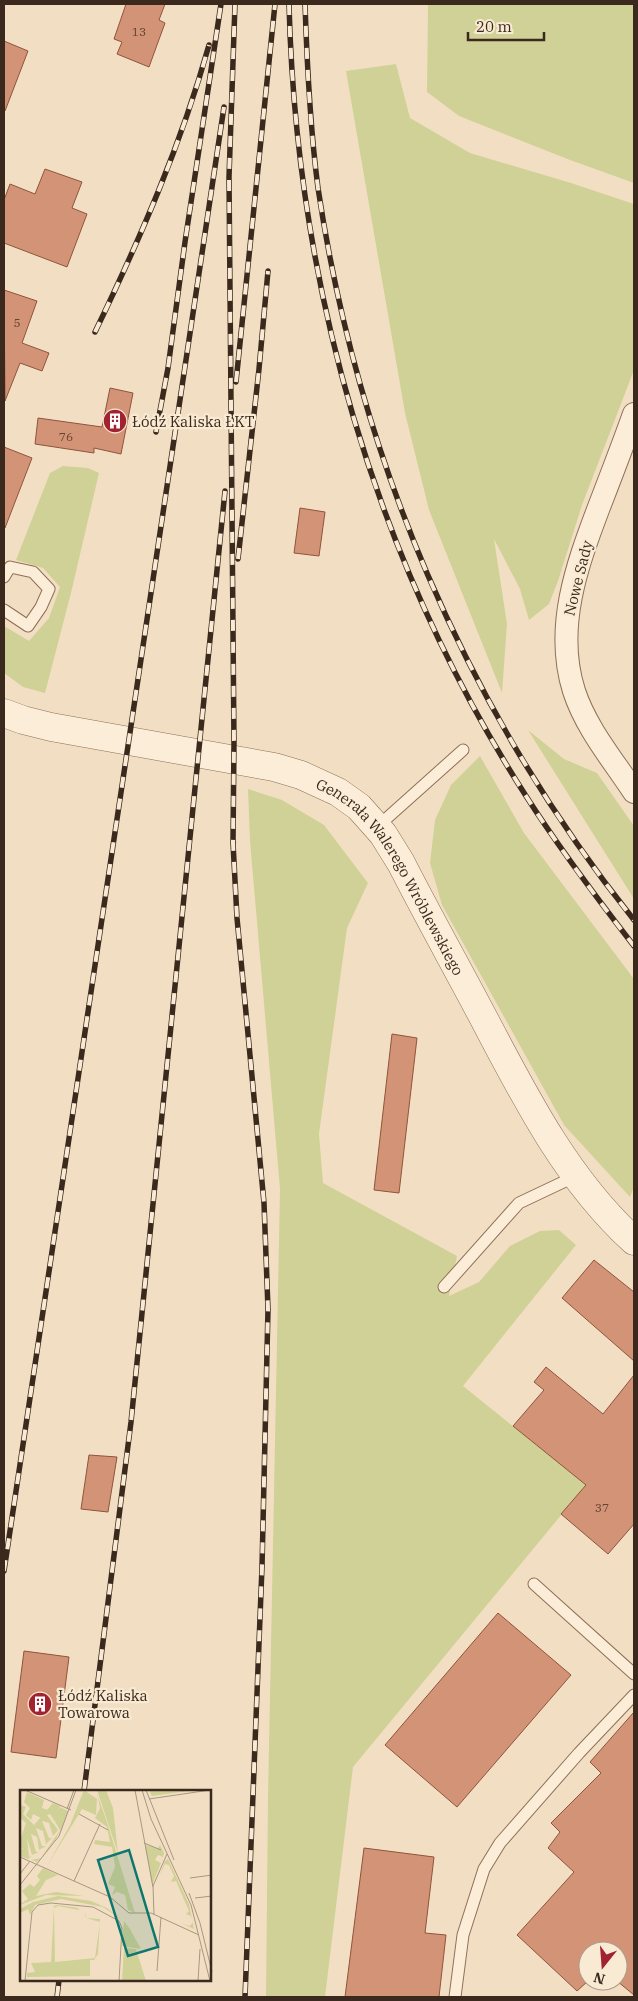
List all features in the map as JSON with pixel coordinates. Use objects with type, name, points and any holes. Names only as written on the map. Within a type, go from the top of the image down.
[{"type":"street","name":"Nowe Sady","points":[[632,426],[576,573],[568,608],[566,642],[568,662],[575,692],[587,720],[634,792]]},
{"type":"street","name":"Generała Walerego Wróblewskiego","points":[[4,713],[51,727],[288,770],[338,792],[359,807],[377,827],[401,864],[531,1107],[576,1176],[634,1241]]},
{"type":"lane","points":[[4,577],[10,568],[33,572],[49,589],[41,607],[28,626],[4,610]]},
{"type":"lane","points":[[377,827],[463,750]]},
{"type":"lane","points":[[444,1287],[519,1203],[576,1176]]},
{"type":"lane","points":[[534,1584],[634,1674]]},
{"type":"lane","points":[[455,1997],[463,1935],[488,1863],[500,1843],[579,1753],[634,1695]]},
{"type":"green space","points":[[428,4],[634,4],[634,183],[459,116],[427,92]]},
{"type":"green space","points":[[396,64],[410,118],[470,153],[634,204],[634,370],[582,505],[549,604],[529,620],[520,589],[494,539],[507,624],[502,693],[429,510],[405,413],[346,71]]},
{"type":"green space","points":[[63,466],[88,468],[99,473],[45,693],[23,687],[4,673],[4,626],[29,641],[49,618],[60,587],[43,568],[16,560],[50,473]]},
{"type":"green space","points":[[528,730],[564,759],[597,773],[634,826],[634,899]]},
{"type":"green space","points":[[480,756],[524,833],[634,979],[634,1187],[630,1197],[564,1125],[442,905],[430,863],[435,820],[451,785]]},
{"type":"green space","points":[[248,789],[282,800],[324,825],[368,883],[347,928],[319,1134],[323,1183],[457,1256],[449,1296],[479,1282],[510,1246],[540,1231],[559,1230],[576,1245],[463,1386],[586,1485],[353,1767],[325,1997],[266,1997],[280,1189],[250,841]]},
{"type":"building","points":[[126,4],[165,4],[159,20],[165,23],[149,67],[117,54],[122,42],[114,39]]},
{"type":"building","points":[[4,41],[28,51],[5,111],[4,110]]},
{"type":"building","points":[[45,169],[82,182],[72,208],[87,214],[67,267],[4,243],[4,200],[10,184],[35,194]]},
{"type":"building","points":[[4,290],[37,301],[22,343],[49,353],[42,371],[20,363],[5,401]]},
{"type":"building","points":[[110,388],[133,393],[121,454],[94,448],[94,453],[35,444],[38,418],[102,427]]},
{"type":"building","points":[[4,447],[32,458],[5,528],[4,527]]},
{"type":"building","points":[[300,508],[325,512],[319,556],[294,553]]},
{"type":"building","points":[[392,1034],[417,1038],[399,1193],[374,1190]]},
{"type":"building","points":[[594,1260],[634,1292],[634,1361],[562,1298]]},
{"type":"building","points":[[546,1367],[603,1414],[634,1375],[634,1524],[608,1554],[561,1514],[586,1485],[513,1426],[544,1390],[534,1382]]},
{"type":"building","points":[[89,1455],[117,1457],[108,1512],[81,1509]]},
{"type":"building","points":[[498,1613],[571,1675],[457,1807],[385,1745]]},
{"type":"building","name":"Łódź Kaliska Towarowa","points":[[24,1651],[69,1657],[56,1758],[11,1752]]},
{"type":"building","points":[[634,1712],[634,1995],[628,1990],[628,1941],[578,1941],[577,1991],[517,1935],[574,1872],[548,1848],[560,1832],[551,1823],[601,1773],[590,1762]]},
{"type":"building","points":[[364,1848],[434,1857],[425,1933],[446,1935],[439,1997],[345,1997]]},
{"type":"railway","points":[[156,432],[168,368],[221,4]]},
{"type":"railway","points":[[235,4],[229,177],[234,742],[233,843],[237,918],[264,1203],[268,1309],[262,1567],[245,1997]]},
{"type":"railway","points":[[236,382],[275,4]]},
{"type":"railway","points":[[289,4],[295,109],[308,213],[327,315],[353,416],[386,515],[426,612],[472,705],[526,796],[578,872],[634,946]]},
{"type":"railway","points":[[305,4],[309,96],[318,188],[336,287],[360,385],[391,481],[428,575],[470,666],[519,754],[574,839],[634,920]]},
{"type":"railway","points":[[95,332],[128,262],[158,191],[186,119],[209,45]]},
{"type":"railway","points":[[4,1571],[224,107]]},
{"type":"railway","points":[[238,559],[268,271]]},
{"type":"railway","points":[[84,1790],[131,1422],[225,491]]},
{"type":"railway","points":[[57,1997],[59,1981]]},
{"type":"place","name":"Łódź Kaliska ŁKT","points":[[115,421]]},
{"type":"place","name":"Łódź Kaliska Towarowa","points":[[40,1704]]}]
